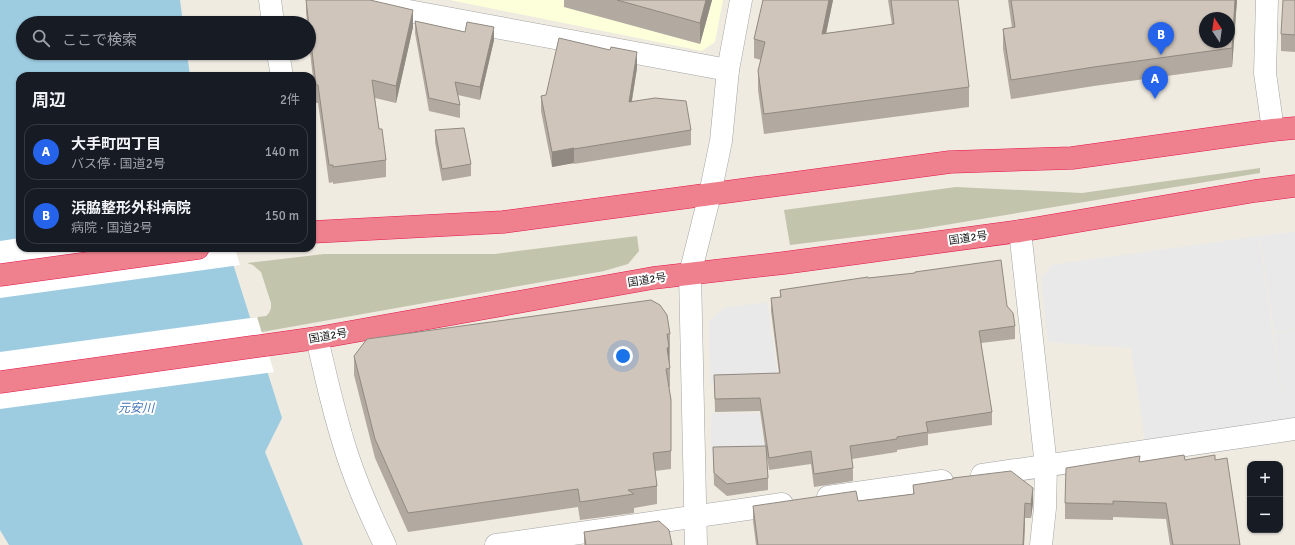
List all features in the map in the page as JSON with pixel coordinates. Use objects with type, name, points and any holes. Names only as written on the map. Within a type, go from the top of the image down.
[{"type":"highway","points":[[316,232],[503,222],[950,162],[1072,158],[1295,128]]},
{"type":"highway","name":"国道2号","points":[[0,382],[317,338],[653,278],[784,263],[1020,230],[1255,191],[1295,186]]},
{"type":"highway","points":[[0,275],[169,252]]},
{"type":"street","points":[[270,0],[272,16]]},
{"type":"street","points":[[349,0],[728,70]]},
{"type":"street","points":[[696,545],[690,274],[710,194],[721,141],[728,70],[741,0]]},
{"type":"street","points":[[1267,0],[1265,73],[1273,130]]},
{"type":"street","points":[[279,60],[281,72]]},
{"type":"street","points":[[1020,230],[1046,466],[1045,508],[1041,545]]},
{"type":"street","points":[[317,338],[331,398],[347,456],[357,484],[385,545]]},
{"type":"street","points":[[496,545],[1295,429]]},
{"type":"shaded area","points":[[450,0],[723,0],[715,42],[702,51]]},
{"type":"shaded area","points":[[1260,168],[1260,173],[921,229],[790,245],[784,210],[956,187],[1082,193]]},
{"type":"shaded area","points":[[1295,232],[1295,329],[1274,332],[1260,236]]},
{"type":"shaded area","points":[[637,236],[639,251],[628,264],[604,271],[262,332],[0,368],[0,352],[266,316],[271,308],[271,303],[261,272],[253,265],[247,263],[324,254],[495,254]]},
{"type":"shaded area","points":[[1259,236],[1285,421],[1145,440],[1131,348],[1048,342],[1041,279],[1051,265]]},
{"type":"shaded area","points":[[767,302],[779,384],[710,385],[709,321],[724,308]]},
{"type":"shaded area","points":[[1295,330],[1295,419],[1285,420],[1274,333]]},
{"type":"shaded area","points":[[711,413],[759,413],[766,457],[711,459]]},
{"type":"water","name":"元安川","points":[[0,0],[180,0],[182,16],[16,16],[16,60],[188,60],[189,72],[16,72],[16,252],[229,252],[282,418],[265,452],[303,545],[9,545],[0,530]]},
{"type":"pier","points":[[16,239],[16,252],[236,252],[240,265],[0,298],[0,241]]},
{"type":"pier","points":[[257,317],[274,372],[0,409],[0,352]]},
{"type":"building","points":[[306,0],[370,0],[413,10],[396,86],[372,80],[379,129],[382,129],[386,160],[333,167],[333,165],[329,165],[313,60],[316,60],[316,16],[308,16]]},
{"type":"building","points":[[617,0],[706,0],[700,23]]},
{"type":"building","points":[[763,0],[829,0],[822,34],[894,24],[891,0],[958,0],[969,87],[764,114],[758,71],[765,42],[754,39]]},
{"type":"building","points":[[1011,0],[1235,0],[1234,12],[1199,12],[1199,48],[1232,48],[1011,80],[1003,29],[1015,27]]},
{"type":"building","points":[[1283,0],[1295,0],[1295,35],[1281,34]]},
{"type":"building","points":[[415,21],[465,32],[467,22],[494,27],[480,87],[455,82],[460,105],[429,98]]},
{"type":"building","points":[[559,38],[610,50],[611,47],[637,52],[629,102],[655,98],[686,101],[691,130],[552,152],[541,96],[546,95]]},
{"type":"building","points":[[464,128],[471,164],[442,169],[435,130]]},
{"type":"building","points":[[1001,260],[1007,306],[1013,313],[1015,326],[979,331],[992,412],[926,422],[928,432],[897,437],[897,439],[850,446],[853,468],[814,474],[811,451],[769,458],[760,398],[715,399],[714,375],[780,373],[771,298],[781,297],[780,290],[868,277],[915,273]]},
{"type":"building","points":[[651,300],[660,305],[667,315],[670,334],[667,334],[669,347],[667,348],[670,368],[666,369],[671,400],[671,451],[653,453],[657,486],[628,490],[634,494],[580,502],[578,489],[408,513],[375,439],[354,356],[367,339]]},
{"type":"building","points":[[766,446],[768,478],[727,484],[714,473],[713,447]]},
{"type":"building","points":[[1184,455],[1185,460],[1215,455],[1215,460],[1227,458],[1240,545],[1173,545],[1166,503],[1113,501],[1113,504],[1065,503],[1066,468],[1140,456],[1139,462]]},
{"type":"building","points":[[1011,471],[1033,488],[1031,504],[1025,503],[1023,545],[758,545],[753,506],[856,491],[858,501],[914,494],[913,485],[953,478]]},
{"type":"building","points":[[659,521],[669,530],[672,545],[586,545],[584,532]]},
{"type":"place","name":"浜脇整形外科病院","points":[[1161,55]]},
{"type":"place","name":"大手町四丁目","points":[[1155,99]]}]
